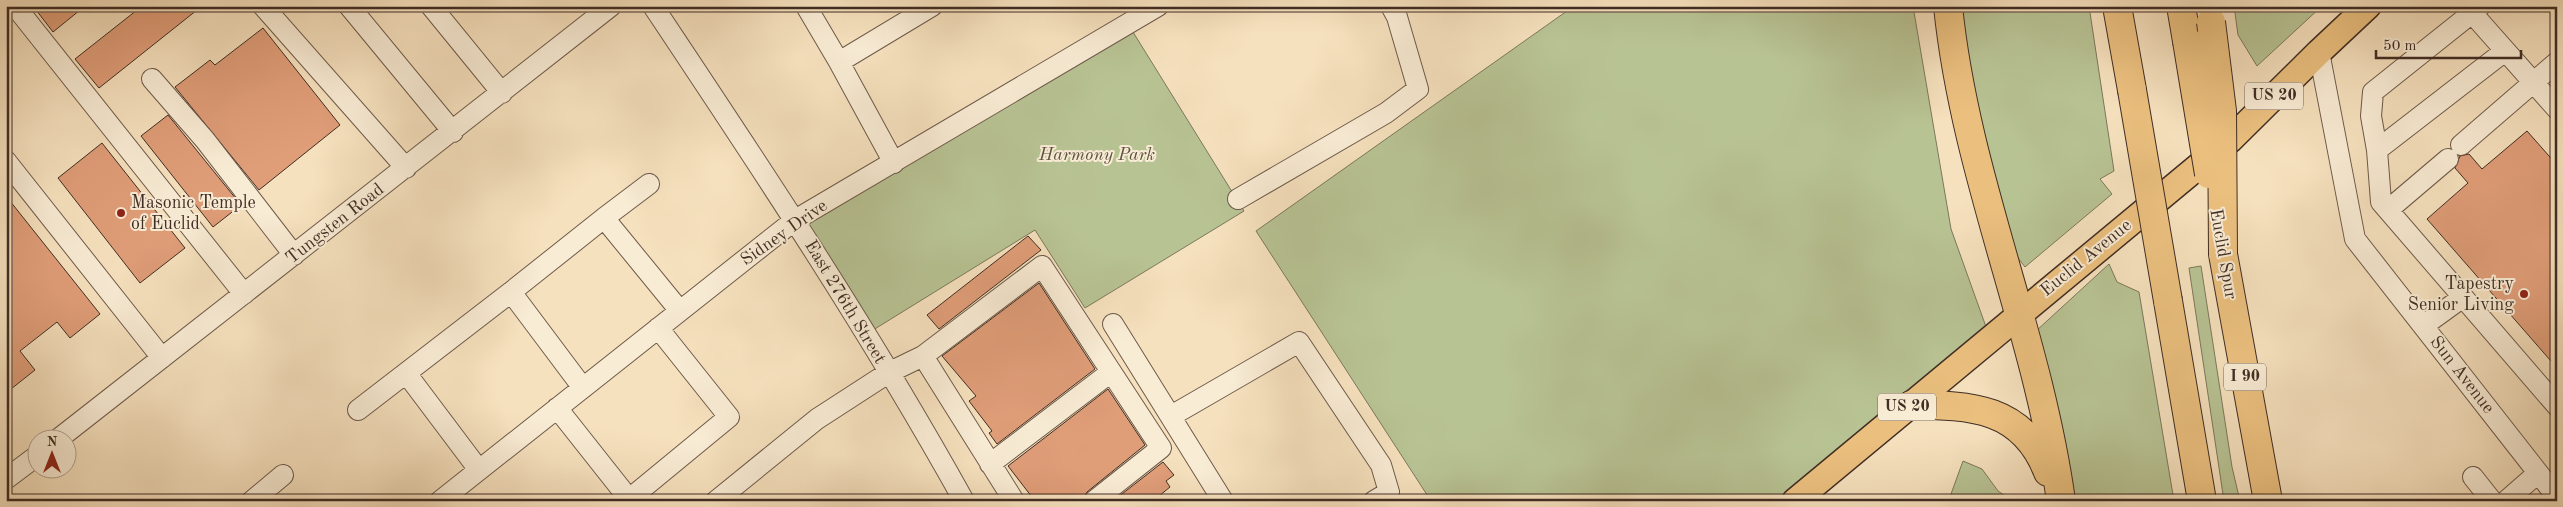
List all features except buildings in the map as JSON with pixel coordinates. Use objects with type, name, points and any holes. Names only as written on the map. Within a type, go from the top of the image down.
[{"type":"highway","points":[[1948,6],[1957,76],[1973,153],[2019,313],[2056,468],[2061,501]]},
{"type":"highway","points":[[2118,6],[2202,501]]},
{"type":"highway","name":"Euclid Spur","points":[[2181,6],[2223,254],[2268,501]]},
{"type":"highway","points":[[2210,14],[2222,112],[2223,254]]},
{"type":"highway","points":[[1911,405],[1961,406],[1982,409],[2007,420],[2028,438],[2040,454],[2057,501]]},
{"type":"main road","name":"Euclid Avenue","points":[[1795,501],[2019,313],[2230,140],[2368,6]]},
{"type":"street","points":[[15,6],[244,294]]},
{"type":"street","points":[[263,6],[406,168]]},
{"type":"street","points":[[349,6],[452,132]]},
{"type":"street","points":[[432,6],[502,94]]},
{"type":"street","name":"Tungsten Road","points":[[70,430],[502,94],[611,6]]},
{"type":"street","name":"East 276th Street","points":[[653,6],[795,220],[964,501]]},
{"type":"street","points":[[806,6],[894,163]]},
{"type":"street","points":[[839,62],[932,6]]},
{"type":"street","name":"Sidney Drive","points":[[440,501],[460,494],[479,470],[795,220],[1158,6]]},
{"type":"street","points":[[1238,199],[1386,113],[1418,89],[1397,17],[1391,6]]},
{"type":"street","points":[[2557,109],[2505,51],[2473,8],[2373,92],[2371,116],[2377,150],[2381,202],[2557,406]]},
{"type":"street","points":[[2377,150],[2505,51]]},
{"type":"street","name":"Sun Avenue","points":[[2319,52],[2355,239],[2557,497]]},
{"type":"street","points":[[2388,210],[2557,62]]},
{"type":"street","points":[[152,79],[205,140],[294,255]]},
{"type":"street","points":[[6,161],[162,358]]},
{"type":"street","points":[[358,410],[649,184]]},
{"type":"street","points":[[604,218],[680,311]]},
{"type":"street","points":[[716,501],[817,420],[888,372],[923,356],[1042,266],[1160,448],[1094,501]]},
{"type":"street","points":[[511,292],[583,388]]},
{"type":"street","points":[[2423,326],[2463,297]]},
{"type":"street","points":[[1113,324],[1223,501]]},
{"type":"street","points":[[557,408],[628,500],[729,417],[658,328]]},
{"type":"street","points":[[1171,416],[1299,342],[1381,466],[1389,492],[1374,501]]},
{"type":"street","points":[[923,356],[1014,501]]},
{"type":"street","points":[[406,372],[479,470]]},
{"type":"street","points":[[990,464],[1110,372]]},
{"type":"street","points":[[6,479],[28,462]]},
{"type":"street","points":[[2506,501],[2538,473]]},
{"type":"street","points":[[252,501],[283,475]]},
{"type":"street","points":[[2473,477],[2492,501]]},
{"type":"green space","points":[[1574,6],[1913,6],[1951,229],[1990,338],[1795,501],[1431,501],[1256,231]]},
{"type":"green space","points":[[1961,6],[2089,6],[2114,171],[2100,179],[2112,194],[2025,267],[2015,254],[1986,148],[1962,27]]},
{"type":"green space","points":[[2234,6],[2322,6],[2257,66],[2238,35]]},
{"type":"green space","name":"Harmony Park","points":[[1128,24],[1244,211],[1085,308],[1035,230],[865,335],[795,220]]},
{"type":"green space","points":[[2109,264],[2117,282],[2139,292],[2174,501],[2071,501],[2036,331]]},
{"type":"green space","points":[[2201,266],[2232,467],[2240,501],[2224,501],[2189,268]]},
{"type":"green space","points":[[1963,461],[1982,469],[1998,491],[2013,501],[1954,501],[1951,494]]},
{"type":"place","name":"Masonic Temple of Euclid","points":[[121,213]]},
{"type":"place","name":"Tapestry Senior Living","points":[[2524,294]]}]
